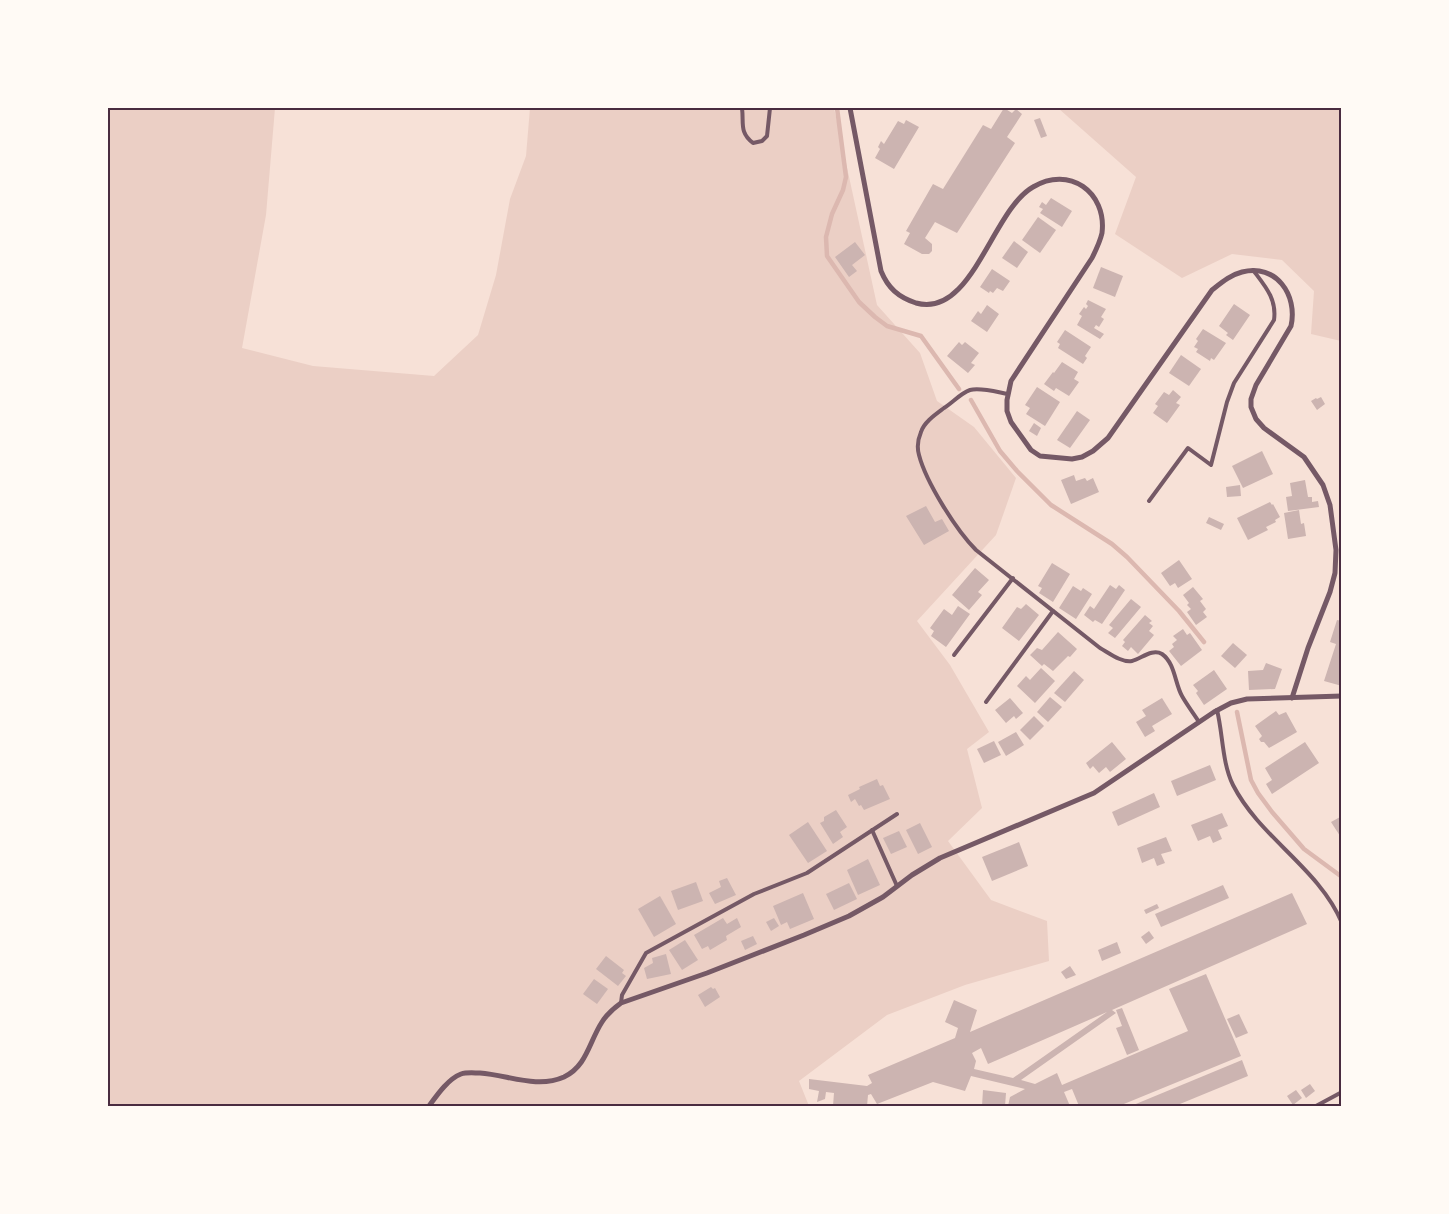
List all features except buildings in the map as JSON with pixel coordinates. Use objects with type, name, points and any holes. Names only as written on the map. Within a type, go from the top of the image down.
[{"type":"street","points":[[850,108],[881,271],[886,283],[905,299],[931,304],[944,301],[953,296],[978,262],[1015,203],[1032,187],[1055,180],[1073,180],[1084,186],[1093,195],[1101,211],[1100,242],[1092,258],[1011,381],[1008,394],[1008,411],[1011,422],[1031,450],[1040,456],[1072,459],[1087,454],[1108,438],[1212,290],[1233,275],[1253,270],[1270,275],[1282,284],[1289,293],[1293,318],[1291,326],[1256,385],[1251,399],[1251,408],[1256,419],[1264,428],[1304,457],[1324,485],[1330,505],[1336,550],[1335,573],[1330,592],[1308,648],[1292,698]]},
{"type":"street","points":[[429,1106],[452,1080],[461,1074],[491,1074],[532,1082],[548,1082],[574,1072],[586,1056],[602,1022],[621,1003],[707,973],[849,916],[883,897],[912,875],[940,858],[1094,794],[1217,710],[1231,703],[1247,699],[1342,696]]},
{"type":"lane","points":[[742,108],[742,128],[746,138],[753,142],[762,142],[767,136],[770,108]]},
{"type":"lane","points":[[1150,501],[1188,448],[1211,465],[1227,402],[1234,383],[1274,320],[1276,311],[1267,289],[1253,270]]},
{"type":"lane","points":[[1008,394],[970,390],[925,424],[921,431],[918,453],[932,486],[964,539],[1100,648],[1117,658],[1132,661],[1145,654],[1156,652],[1166,658],[1182,696],[1199,722]]},
{"type":"lane","points":[[954,655],[1012,578]]},
{"type":"lane","points":[[986,702],[1053,611]]},
{"type":"lane","points":[[1217,710],[1230,779],[1240,797],[1265,830],[1312,878],[1334,907],[1342,923]]},
{"type":"lane","points":[[621,1003],[622,995],[646,953],[754,894],[806,872],[897,814]]},
{"type":"lane","points":[[872,830],[897,886]]},
{"type":"lane","points":[[1316,1106],[1342,1092]]},
{"type":"shaded area","points":[[108,108],[275,108],[266,215],[242,348],[313,366],[434,376],[478,335],[496,275],[510,199],[526,156],[530,108],[834,108],[877,305],[920,353],[937,401],[974,427],[1016,478],[996,535],[917,621],[950,665],[989,732],[967,749],[982,808],[948,841],[991,900],[1047,921],[1049,961],[965,985],[887,1015],[799,1081],[809,1106],[108,1106]]},
{"type":"shaded area","points":[[1058,108],[1341,108],[1341,341],[1311,334],[1314,291],[1282,260],[1232,254],[1182,278],[1115,234],[1136,177]]},
{"type":"waterway","points":[[837,108],[846,177],[843,190],[832,214],[826,237],[827,256],[859,302],[875,317],[887,326],[921,336],[959,389]]},
{"type":"waterway","points":[[971,400],[1000,451],[1017,471],[1051,505],[1112,544],[1127,557],[1179,611],[1204,642]]},
{"type":"waterway","points":[[1237,712],[1251,780],[1258,793],[1304,849],[1342,877]]}]
